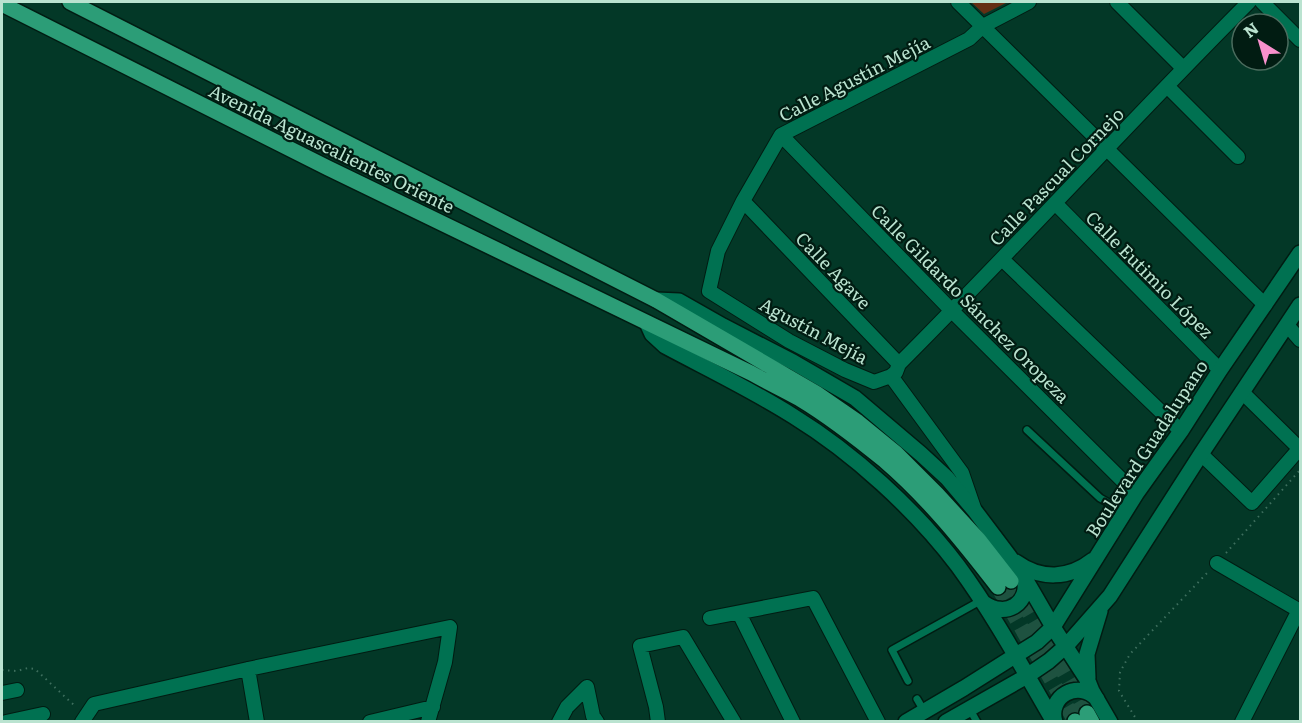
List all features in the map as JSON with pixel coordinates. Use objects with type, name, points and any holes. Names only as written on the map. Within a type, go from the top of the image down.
[{"type":"main road","name":"Avenida Aguascalientes Oriente","points":[[70,2],[656,300],[816,393],[858,422],[896,453],[937,494],[979,540],[1011,582],[1053,627],[1088,681],[1110,722]]},
{"type":"main road","name":"Avenida Aguascalientes Oriente","points":[[2,4],[328,168],[752,373],[801,400],[886,463],[922,498],[967,548],[1011,582]]},
{"type":"main road","name":"Boulevard Guadalupano","points":[[906,722],[921,705],[964,688],[1037,642],[1053,627],[1136,494],[1300,253]]},
{"type":"main road","name":"Avenida Aguascalientes Oriente","points":[[656,300],[679,301],[855,398],[947,478],[975,511],[1010,556],[1011,582]]},
{"type":"main road","points":[[946,722],[973,715],[1048,661],[1066,646],[1110,596],[1300,304]]},
{"type":"main road","name":"Avenida Aguascalientes Oriente","points":[[647,323],[652,334],[665,346],[764,398],[824,436],[866,470],[924,526],[957,565],[983,602],[1054,722]]},
{"type":"main road","points":[[1010,556],[1034,572],[1062,575],[1078,570],[1100,554]]},
{"type":"main road","points":[[983,602],[989,607],[1000,610],[1006,610],[1017,604],[1024,595],[1026,583],[1011,582]]},
{"type":"main road","points":[[1088,681],[1087,654],[1102,605]]},
{"type":"main road","points":[[1054,722],[1056,703],[1070,691],[1087,692],[1099,702]]},
{"type":"street","points":[[958,2],[1265,305]]},
{"type":"street","name":"Calle Agustín Mejía","points":[[709,291],[718,251],[743,201],[781,135],[969,39],[983,26],[1029,2]]},
{"type":"street","points":[[1117,2],[1183,68]]},
{"type":"street","name":"Calle Pascual Cornejo","points":[[891,376],[896,372],[899,364],[1249,2]]},
{"type":"street","points":[[1262,2],[1300,40]]},
{"type":"street","points":[[1167,86],[1238,157]]},
{"type":"street","name":"Calle Gildardo Sánchez Oropeza","points":[[781,135],[952,311],[1136,494]]},
{"type":"street","name":"Calle Agave","points":[[743,201],[899,364]]},
{"type":"street","name":"Calle Eutimio López","points":[[1055,203],[1220,370]]},
{"type":"street","points":[[1002,259],[1181,431]]},
{"type":"street","name":"Agustín Mejía","points":[[709,291],[789,341],[845,370],[874,382],[891,376]]},
{"type":"street","points":[[1287,325],[1300,340]]},
{"type":"street","points":[[891,376],[962,474],[975,511]]},
{"type":"street","points":[[1201,454],[1252,502],[1300,448],[1242,392]]},
{"type":"street","points":[[1217,563],[1300,610],[1242,722]]},
{"type":"street","points":[[710,618],[813,598],[878,722]]},
{"type":"street","points":[[739,613],[793,722]]},
{"type":"street","points":[[84,719],[94,704],[450,627],[445,662],[428,722]]},
{"type":"street","points":[[658,722],[640,646],[683,637],[734,722]]},
{"type":"street","points":[[248,669],[257,722]]},
{"type":"street","points":[[559,722],[567,707],[587,687],[593,716],[597,722]]},
{"type":"street","points":[[2,693],[17,690]]},
{"type":"street","points":[[370,722],[433,707]]},
{"type":"street","points":[[6,722],[43,714]]},
{"type":"lane","points":[[1027,430],[1100,498],[1125,512]]},
{"type":"lane","points":[[908,681],[892,650],[983,602]]},
{"type":"path","points":[[2,670],[35,669],[44,675],[84,719]]},
{"type":"path","points":[[1120,672],[1119,691],[1138,722]]},
{"type":"shaded area","points":[[971,2],[1008,2],[984,14]]},
{"type":"tunnel","points":[[1011,581],[1087,713]]},
{"type":"tunnel","points":[[998,587],[1075,721]]}]
